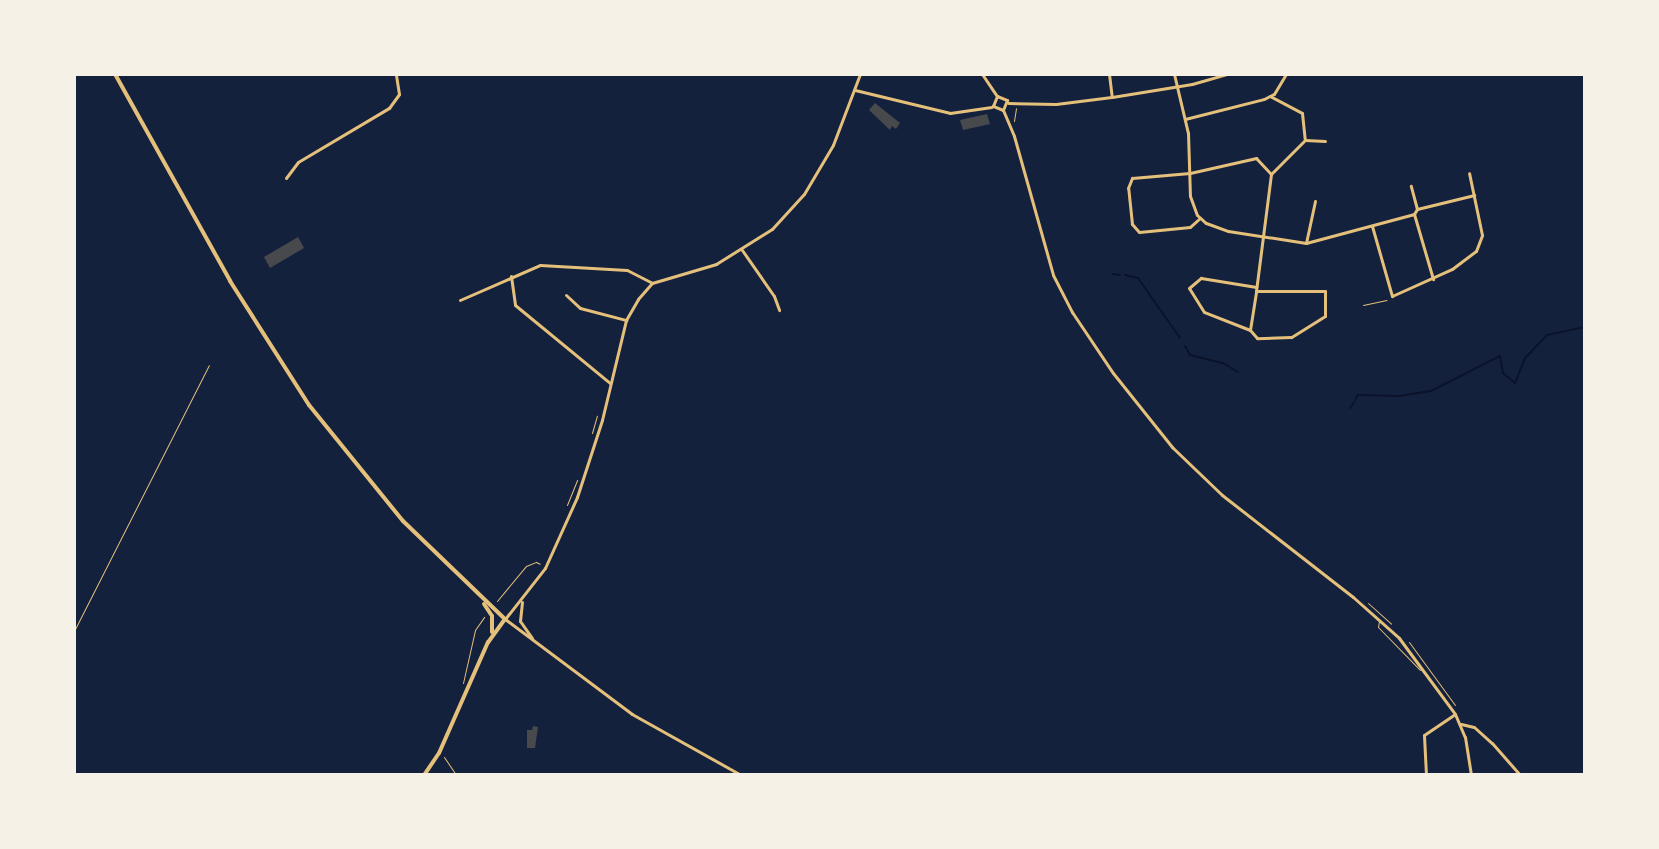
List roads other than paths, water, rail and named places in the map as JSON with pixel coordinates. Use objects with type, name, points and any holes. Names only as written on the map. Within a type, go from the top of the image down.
[{"type":"main road","points":[[115,74],[230,281],[309,405],[377,493],[505,619],[491,637],[439,753],[424,775]]},
{"type":"main road","points":[[481,598],[492,616],[491,637]]},
{"type":"street","points":[[286,178],[298,162],[389,108],[399,94],[396,74]]},
{"type":"street","points":[[535,643],[520,621],[519,608],[549,560],[571,511],[602,420],[626,320],[652,283],[716,264],[772,229],[804,194],[833,145],[860,74]]},
{"type":"street","points":[[982,74],[997,96],[1005,97],[1008,103]]},
{"type":"street","points":[[1109,74],[1112,97]]},
{"type":"street","points":[[1174,74],[1185,119],[1190,196],[1200,218],[1228,231],[1306,243],[1474,195]]},
{"type":"street","points":[[1008,103],[1056,104],[1112,97],[1179,87],[1226,74]]},
{"type":"street","points":[[1185,119],[1270,96],[1286,79],[1286,74]]},
{"type":"street","points":[[855,90],[950,113],[993,106],[1003,110],[1014,136],[1053,275],[1072,312],[1113,373],[1172,447],[1222,495],[1379,619],[1426,670],[1458,714],[1469,753],[1471,775]]},
{"type":"street","points":[[993,106],[997,96]]},
{"type":"street","points":[[1270,96],[1302,113],[1305,140]]},
{"type":"street","points":[[1003,110],[1008,103]]},
{"type":"street","points":[[1250,330],[1271,174],[1305,140],[1325,141]]},
{"type":"street","points":[[1200,218],[1190,227],[1139,232],[1132,224],[1128,188],[1132,178],[1190,173],[1256,158],[1271,174]]},
{"type":"street","points":[[1372,226],[1392,296],[1433,279],[1462,263],[1480,245],[1482,235],[1469,173]]},
{"type":"street","points":[[1411,186],[1417,209]]},
{"type":"street","points":[[1306,243],[1315,201]]},
{"type":"street","points":[[1414,214],[1433,279]]},
{"type":"street","points":[[742,250],[774,296],[779,310]]},
{"type":"street","points":[[460,300],[540,265],[584,265],[627,270],[652,283]]},
{"type":"street","points":[[511,276],[515,305],[610,383]]},
{"type":"street","points":[[1201,278],[1256,289],[1325,291],[1325,316],[1291,337],[1257,338],[1250,330],[1204,312],[1189,288],[1201,278]]},
{"type":"street","points":[[566,295],[580,308],[626,320]]},
{"type":"street","points":[[526,596],[505,619],[632,714],[741,775]]},
{"type":"street","points":[[1426,775],[1424,735],[1458,714]]},
{"type":"street","points":[[1460,724],[1474,727],[1520,775]]},
{"type":"lane","points":[[1379,619],[1378,627],[1417,669],[1426,670]]},
{"type":"waterway","points":[[1113,274],[1120,275]]},
{"type":"waterway","points":[[1125,275],[1138,278],[1180,338]]},
{"type":"waterway","points":[[1355,400],[1358,395],[1399,396],[1431,391],[1500,356],[1503,373],[1515,383],[1525,358],[1547,335],[1585,327]]},
{"type":"waterway","points":[[1185,346],[1190,355],[1223,363],[1238,372]]},
{"type":"waterway","points":[[1350,408],[1354,402]]}]
